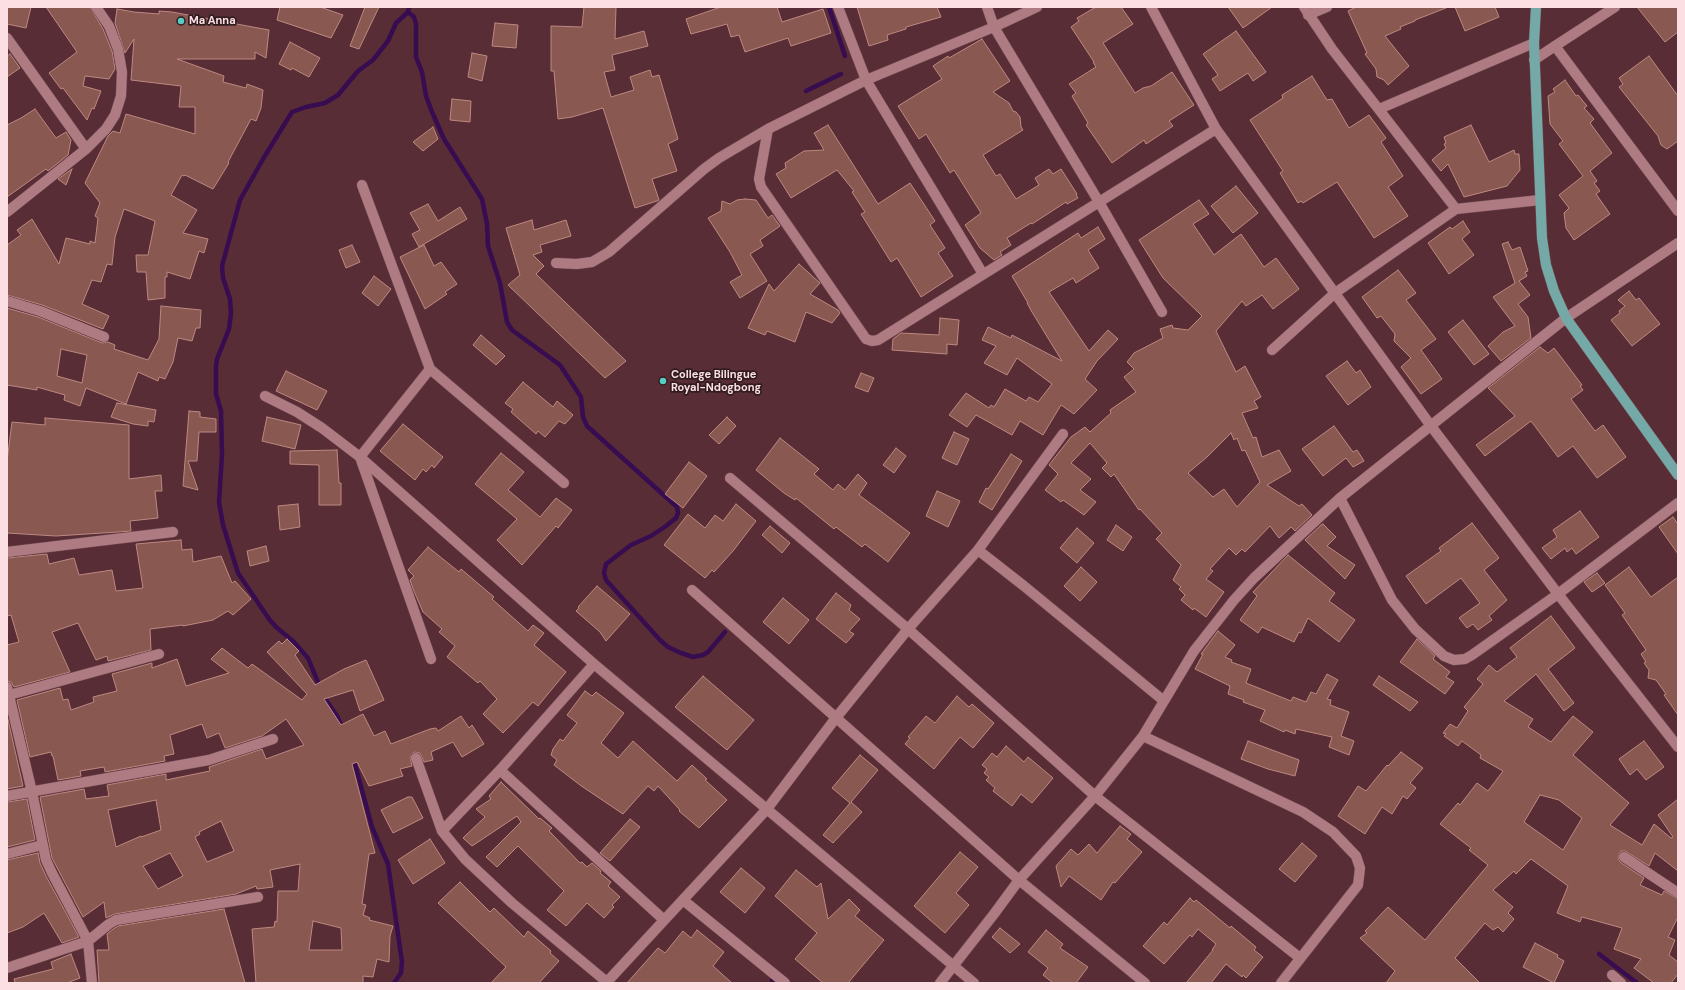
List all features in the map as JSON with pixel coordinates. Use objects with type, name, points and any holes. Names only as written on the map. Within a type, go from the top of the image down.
[{"type":"main road","points":[[1536,7],[1534,60],[1542,238],[1546,266],[1566,318],[1678,475]]},
{"type":"street","points":[[7,212],[86,149],[106,129],[115,115],[121,96],[122,72],[118,49],[109,26],[96,7]]},
{"type":"street","points":[[838,7],[866,80],[983,274]]},
{"type":"street","points":[[986,7],[994,27],[1099,202],[1162,312]]},
{"type":"street","points":[[556,263],[577,264],[592,262],[609,252],[704,169],[719,158],[768,129],[866,80],[994,27],[1037,7]]},
{"type":"street","points":[[1151,7],[1216,129],[1431,426],[1558,594],[1678,747]]},
{"type":"street","points":[[1327,7],[1306,11],[1332,49],[1456,209]]},
{"type":"street","points":[[1534,60],[1615,7]]},
{"type":"street","points":[[7,38],[86,149]]},
{"type":"street","points":[[1379,109],[1534,43]]},
{"type":"street","points":[[1555,46],[1678,210]]},
{"type":"street","points":[[768,129],[759,179],[761,187],[866,339],[872,341],[878,340],[1216,129]]},
{"type":"street","points":[[362,185],[430,369],[564,483]]},
{"type":"street","points":[[1272,350],[1335,293],[1456,209],[1540,200]]},
{"type":"street","points":[[940,983],[1019,880],[1095,796],[1143,736],[1194,651],[1234,600],[1254,578],[1340,498],[1566,318],[1678,242]]},
{"type":"street","points":[[7,301],[40,311],[104,337]]},
{"type":"street","points":[[360,456],[430,369]]},
{"type":"street","points":[[264,396],[297,412],[360,456],[594,664],[974,983]]},
{"type":"street","points":[[416,758],[442,831],[465,859],[486,880],[607,983],[766,809],[835,719],[908,630],[978,550],[1063,434]]},
{"type":"street","points":[[360,456],[431,659]]},
{"type":"street","points":[[730,478],[908,630],[1095,796],[1300,958]]},
{"type":"street","points":[[1340,498],[1392,600],[1415,629],[1444,656],[1454,660],[1464,659],[1558,594],[1678,503]]},
{"type":"street","points":[[7,552],[173,532]]},
{"type":"street","points":[[978,550],[1164,701]]},
{"type":"street","points":[[692,590],[835,719],[1019,880],[1144,983]]},
{"type":"street","points":[[92,983],[88,941],[52,873],[42,845],[32,792],[8,689],[159,654]]},
{"type":"street","points":[[442,831],[500,770],[594,664]]},
{"type":"street","points":[[1143,736],[1303,812],[1333,832],[1356,856],[1360,868],[1358,885],[1281,983]]},
{"type":"street","points":[[7,796],[209,760],[274,739]]},
{"type":"street","points":[[500,770],[664,920]]},
{"type":"street","points":[[7,854],[42,845]]},
{"type":"street","points":[[1624,857],[1678,893]]},
{"type":"street","points":[[7,968],[88,941],[116,920],[258,898]]},
{"type":"street","points":[[683,900],[785,983]]},
{"type":"street","points":[[1612,975],[1621,983]]},
{"type":"building","points":[[7,7],[31,7],[26,28],[7,24]]},
{"type":"building","points":[[46,7],[90,7],[103,29],[112,51],[115,69],[109,79],[85,76],[83,86],[101,91],[94,109],[92,108],[87,120],[63,88],[61,89],[49,73],[77,52]]},
{"type":"building","points":[[280,7],[320,7],[343,15],[331,38],[277,20]]},
{"type":"building","points":[[365,7],[379,7],[359,49],[350,46]]},
{"type":"building","points":[[584,7],[616,7],[615,39],[644,31],[648,46],[612,55],[615,70],[604,72],[611,97],[634,90],[630,77],[650,70],[652,77],[659,75],[678,139],[668,144],[677,171],[652,179],[659,200],[635,208],[603,108],[572,117],[558,119],[554,71],[551,71],[551,26],[582,27]]},
{"type":"building","points":[[721,7],[777,7],[782,22],[823,9],[831,33],[791,46],[788,38],[745,52],[739,35],[731,37],[727,24],[691,34],[686,19]]},
{"type":"building","points":[[857,7],[937,7],[941,17],[906,27],[906,29],[887,35],[888,40],[869,46]]},
{"type":"building","points":[[1096,7],[1121,7],[1133,24],[1103,43],[1135,93],[1143,88],[1151,86],[1172,72],[1194,105],[1169,121],[1173,126],[1146,144],[1144,140],[1112,163],[1086,125],[1088,123],[1072,96],[1076,93],[1069,84],[1096,67],[1071,27],[1079,21],[1077,18]]},
{"type":"building","points":[[1228,7],[1272,7],[1243,28]]},
{"type":"building","points":[[1356,7],[1446,8],[1415,20],[1400,27],[1401,29],[1385,36],[1409,66],[1388,85],[1384,80],[1377,77],[1376,69],[1365,54],[1367,53],[1348,11]]},
{"type":"building","points":[[1455,7],[1495,7],[1499,17],[1465,31]]},
{"type":"building","points":[[1637,7],[1678,7],[1678,32],[1665,42]]},
{"type":"building","points":[[117,9],[159,14],[159,11],[172,12],[269,30],[266,58],[255,52],[255,59],[177,59],[224,76],[223,82],[246,88],[247,84],[263,90],[261,108],[256,121],[251,119],[228,162],[229,163],[213,189],[185,175],[182,175],[171,195],[197,210],[183,233],[208,239],[204,253],[199,251],[190,279],[167,272],[167,277],[165,277],[165,298],[148,300],[146,272],[137,272],[136,255],[148,255],[155,221],[124,209],[115,237],[112,265],[107,264],[101,282],[92,280],[82,304],[109,316],[103,329],[42,305],[7,295],[7,245],[21,235],[17,230],[32,219],[59,264],[66,238],[90,244],[90,241],[95,243],[98,218],[95,216],[100,203],[85,183],[108,136],[113,131],[120,133],[126,114],[195,134],[195,107],[179,107],[181,86],[131,80],[134,39],[125,53],[115,23]]},
{"type":"building","points":[[495,23],[518,25],[516,48],[492,46]]},
{"type":"building","points":[[1236,31],[1266,72],[1253,81],[1248,73],[1220,91],[1212,79],[1218,75],[1203,54]]},
{"type":"building","points":[[982,39],[1010,81],[993,92],[1009,103],[1013,111],[1020,117],[1021,127],[1023,130],[983,155],[996,176],[1000,174],[1016,199],[1039,185],[1035,178],[1049,169],[1053,174],[1061,169],[1078,198],[1067,204],[1066,202],[1007,238],[1011,245],[1000,252],[1002,255],[994,260],[980,248],[965,225],[981,213],[954,170],[950,173],[926,134],[919,139],[898,106],[942,79],[933,66],[948,56],[949,58]]},
{"type":"building","points":[[290,42],[320,58],[309,77],[292,68],[291,70],[279,64]]},
{"type":"building","points":[[472,53],[487,56],[482,81],[468,77]]},
{"type":"building","points":[[10,54],[20,68],[7,77],[7,56]]},
{"type":"building","points":[[1649,56],[1678,96],[1678,141],[1667,149],[1661,145],[1658,136],[1619,87],[1623,84],[1619,78]]},
{"type":"building","points":[[1312,76],[1327,100],[1332,99],[1349,128],[1369,115],[1386,138],[1381,142],[1403,176],[1388,187],[1408,216],[1374,238],[1337,182],[1303,203],[1301,201],[1298,203],[1280,173],[1283,171],[1250,120],[1283,98],[1282,95]]},
{"type":"building","points":[[1565,80],[1576,96],[1578,95],[1587,106],[1584,108],[1594,119],[1590,123],[1612,153],[1590,171],[1597,181],[1594,183],[1600,191],[1596,194],[1610,214],[1574,240],[1566,228],[1564,213],[1569,208],[1559,195],[1583,176],[1559,144],[1563,141],[1550,124],[1548,96],[1555,92],[1553,89]]},
{"type":"building","points":[[452,99],[471,101],[470,122],[450,120]]},
{"type":"building","points":[[35,109],[56,138],[66,132],[71,140],[68,155],[48,171],[46,169],[7,197],[7,125]]},
{"type":"building","points":[[828,125],[878,204],[910,183],[935,221],[930,225],[945,248],[938,253],[953,276],[921,297],[897,258],[891,262],[861,214],[865,212],[852,192],[854,191],[837,170],[791,198],[776,174],[786,168],[785,163],[804,151],[824,150],[814,133]]},
{"type":"building","points":[[1471,125],[1489,162],[1514,150],[1515,154],[1519,154],[1520,170],[1507,186],[1464,197],[1448,164],[1441,171],[1432,160],[1446,148],[1444,144],[1446,143],[1444,137]]},
{"type":"building","points":[[433,127],[438,139],[423,151],[413,142]]},
{"type":"building","points":[[72,169],[66,185],[58,179]]},
{"type":"building","points":[[1236,186],[1258,213],[1233,233],[1211,206]]},
{"type":"building","points":[[737,200],[756,200],[768,218],[772,215],[780,226],[760,240],[763,246],[750,254],[767,281],[740,298],[730,282],[742,275],[730,252],[708,218],[721,211],[722,201],[730,204]]},
{"type":"building","points":[[1199,200],[1209,214],[1193,224],[1214,255],[1241,234],[1264,267],[1276,258],[1299,289],[1273,309],[1262,295],[1246,306],[1242,301],[1216,331],[1236,372],[1245,366],[1261,397],[1254,401],[1258,408],[1242,413],[1253,438],[1256,437],[1262,457],[1279,450],[1291,471],[1267,485],[1299,506],[1302,504],[1312,515],[1295,531],[1291,527],[1279,538],[1270,526],[1245,552],[1242,549],[1236,555],[1229,548],[1210,569],[1213,571],[1206,579],[1224,592],[1206,617],[1194,608],[1193,610],[1181,600],[1185,595],[1179,589],[1181,587],[1173,580],[1181,565],[1156,539],[1162,533],[1140,509],[1139,510],[1114,474],[1111,477],[1102,468],[1107,463],[1090,443],[1071,463],[1091,479],[1080,490],[1096,502],[1084,515],[1063,500],[1061,502],[1045,490],[1058,474],[1049,465],[1071,437],[1085,427],[1090,432],[1111,413],[1110,410],[1136,392],[1124,377],[1134,369],[1127,362],[1134,353],[1163,338],[1160,329],[1172,325],[1173,328],[1188,330],[1202,316],[1163,278],[1139,240]],"holes":[[[1231,433],[1234,440],[1237,438],[1242,451],[1245,450],[1260,482],[1237,507],[1224,489],[1213,497],[1188,473],[1207,457]]]},
{"type":"building","points":[[428,204],[438,221],[460,207],[467,219],[419,247],[412,234],[420,230],[410,213]]},
{"type":"building","points":[[532,220],[534,230],[566,220],[571,236],[540,245],[542,252],[533,255],[544,266],[536,274],[626,361],[605,378],[508,285],[520,275],[506,228]]},
{"type":"building","points":[[1463,221],[1470,232],[1462,239],[1474,255],[1449,274],[1428,243],[1450,227],[1452,229]]},
{"type":"building","points":[[1098,227],[1105,239],[1088,250],[1099,268],[1076,283],[1073,278],[1049,292],[1089,351],[1108,330],[1118,339],[1097,361],[1085,379],[1097,390],[1074,414],[1061,405],[1043,435],[1020,421],[1012,435],[976,415],[967,427],[949,415],[966,393],[989,408],[991,405],[994,407],[1005,389],[1026,401],[1029,397],[1038,402],[1052,384],[1017,358],[1007,375],[984,363],[996,346],[982,340],[988,327],[1011,338],[1012,335],[1062,361],[1012,276],[1078,233],[1081,238]]},
{"type":"building","points":[[1508,242],[1512,250],[1520,247],[1528,271],[1525,272],[1527,276],[1519,281],[1530,295],[1518,304],[1528,317],[1531,338],[1501,361],[1488,346],[1503,332],[1515,326],[1493,297],[1515,283],[1502,244]]},
{"type":"building","points":[[352,245],[360,262],[346,268],[339,250]]},
{"type":"building","points":[[424,245],[434,266],[441,262],[457,284],[445,292],[447,294],[425,309],[400,257]]},
{"type":"building","points":[[799,264],[820,283],[810,294],[838,310],[840,313],[832,323],[806,312],[795,342],[767,331],[765,335],[748,328],[769,284],[774,291]]},
{"type":"building","points":[[1398,270],[1416,293],[1406,300],[1436,339],[1421,350],[1442,379],[1421,394],[1401,367],[1411,358],[1394,341],[1395,334],[1381,316],[1377,318],[1362,297]]},
{"type":"building","points":[[374,276],[391,289],[378,306],[362,293]]},
{"type":"building","points":[[1629,291],[1636,300],[1639,298],[1660,324],[1632,346],[1611,320],[1620,313],[1619,311],[1625,306],[1618,300]]},
{"type":"building","points":[[161,306],[201,310],[200,328],[196,328],[192,341],[178,338],[173,362],[165,379],[159,377],[158,381],[138,372],[126,404],[86,388],[80,406],[64,400],[65,395],[37,387],[37,390],[7,385],[7,308],[38,317],[102,343],[108,342],[115,345],[114,349],[148,360],[159,339]],"holes":[[[61,349],[87,355],[82,383],[57,376]]]},
{"type":"building","points":[[940,318],[959,320],[957,345],[947,344],[947,354],[892,350],[893,339],[901,333],[939,335]]},
{"type":"building","points":[[1463,320],[1489,354],[1474,365],[1448,332]]},
{"type":"building","points":[[481,335],[505,356],[496,365],[473,345]]},
{"type":"building","points":[[1540,347],[1548,353],[1554,348],[1582,385],[1580,386],[1583,390],[1571,399],[1595,431],[1603,425],[1626,457],[1597,478],[1573,446],[1558,457],[1531,421],[1485,456],[1476,445],[1515,416],[1488,388]]},
{"type":"building","points":[[1347,361],[1356,373],[1360,370],[1371,387],[1348,405],[1326,376]]},
{"type":"building","points":[[286,371],[327,391],[317,410],[276,391]]},
{"type":"building","points":[[861,373],[874,378],[868,392],[855,387]]},
{"type":"building","points":[[523,382],[553,407],[557,401],[573,415],[565,424],[559,421],[545,437],[538,431],[536,434],[511,412],[513,409],[505,403]]},
{"type":"building","points":[[117,403],[156,410],[154,422],[148,421],[148,426],[133,424],[111,417]]},
{"type":"building","points":[[189,411],[200,412],[200,417],[216,419],[216,432],[199,432],[197,461],[188,461],[198,490],[183,486]]},
{"type":"building","points":[[267,417],[301,425],[295,449],[262,441]]},
{"type":"building","points":[[727,417],[736,426],[719,444],[709,435]]},
{"type":"building","points":[[45,418],[129,425],[129,479],[161,475],[162,491],[155,491],[158,518],[130,521],[131,531],[56,536],[7,533],[7,461],[12,422],[45,425]]},
{"type":"building","points":[[403,424],[443,457],[434,468],[432,465],[426,472],[423,469],[415,480],[380,451]]},
{"type":"building","points":[[1334,426],[1353,452],[1357,450],[1364,461],[1353,467],[1346,458],[1323,476],[1302,449]]},
{"type":"building","points":[[954,432],[969,439],[957,465],[942,458]]},
{"type":"building","points":[[780,438],[819,469],[814,474],[833,490],[838,484],[845,490],[858,474],[867,483],[859,495],[910,533],[888,562],[865,544],[862,547],[836,527],[834,529],[796,498],[795,500],[784,493],[756,470]]},
{"type":"building","points":[[896,448],[906,456],[894,473],[883,465]]},
{"type":"building","points":[[337,450],[339,483],[341,483],[341,505],[319,505],[319,465],[290,464],[290,451]]},
{"type":"building","points":[[501,453],[524,472],[508,490],[540,517],[556,498],[572,510],[558,528],[556,526],[522,565],[497,540],[517,519],[475,484]]},
{"type":"building","points":[[1011,454],[1022,461],[992,510],[979,502],[986,488],[988,489]]},
{"type":"building","points":[[689,462],[707,476],[683,508],[665,494]]},
{"type":"building","points":[[937,491],[960,501],[948,527],[926,516]]},
{"type":"building","points":[[298,504],[300,527],[280,530],[278,506]]},
{"type":"building","points":[[736,504],[756,521],[733,551],[714,572],[712,570],[705,578],[664,545],[688,514],[705,528],[715,515],[723,521]]},
{"type":"building","points":[[1580,511],[1599,537],[1576,554],[1572,548],[1567,552],[1565,548],[1551,559],[1542,548],[1557,537],[1553,530]]},
{"type":"building","points":[[1673,517],[1678,524],[1678,554],[1659,527]]},
{"type":"building","points":[[1472,523],[1499,558],[1484,570],[1507,600],[1489,616],[1492,620],[1478,630],[1473,624],[1467,628],[1459,618],[1480,603],[1461,578],[1426,604],[1406,576],[1441,551],[1439,548]]},
{"type":"building","points":[[1323,524],[1336,537],[1327,546],[1355,565],[1345,579],[1305,540]]},
{"type":"building","points":[[1116,525],[1132,537],[1123,551],[1107,540]]},
{"type":"building","points":[[770,526],[790,543],[782,553],[762,535]]},
{"type":"building","points":[[1077,528],[1094,543],[1077,563],[1060,548]]},
{"type":"building","points":[[181,540],[182,550],[192,549],[193,562],[221,556],[232,583],[235,581],[251,599],[233,615],[228,611],[213,620],[183,626],[150,629],[151,650],[108,661],[107,656],[96,660],[78,623],[52,632],[70,672],[14,687],[11,682],[7,681],[7,645],[19,642],[11,615],[7,616],[7,558],[47,554],[49,564],[74,558],[79,575],[112,570],[116,591],[143,588],[136,544]]},
{"type":"building","points":[[266,546],[269,561],[250,566],[247,551]]},
{"type":"building","points":[[428,547],[459,572],[461,569],[494,597],[492,599],[528,631],[533,625],[544,633],[534,645],[566,672],[538,706],[533,702],[503,733],[483,714],[497,699],[480,681],[478,683],[447,657],[455,646],[439,632],[442,629],[423,612],[413,589],[410,580],[414,576],[408,570]]},
{"type":"building","points":[[1288,555],[1335,593],[1329,601],[1355,620],[1339,642],[1308,618],[1301,633],[1299,632],[1294,642],[1262,627],[1258,633],[1240,620],[1257,596],[1253,592]]},
{"type":"building","points":[[1081,567],[1097,582],[1080,601],[1064,586]]},
{"type":"building","points":[[1629,567],[1651,597],[1678,577],[1678,715],[1664,695],[1666,694],[1656,680],[1648,678],[1649,670],[1644,663],[1646,662],[1641,654],[1646,650],[1622,615],[1625,613],[1605,585]]},
{"type":"building","points":[[1597,573],[1605,583],[1592,592],[1584,582]]},
{"type":"building","points":[[597,586],[630,614],[606,641],[600,632],[576,611]]},
{"type":"building","points":[[836,593],[851,605],[849,610],[860,619],[849,631],[854,634],[846,643],[816,619]]},
{"type":"building","points":[[783,598],[809,620],[789,644],[763,622]]},
{"type":"building","points":[[1551,616],[1575,648],[1548,669],[1574,703],[1564,711],[1536,674],[1504,701],[1533,719],[1528,727],[1551,742],[1573,716],[1593,732],[1573,755],[1629,803],[1610,825],[1642,845],[1654,824],[1671,838],[1673,837],[1658,815],[1678,799],[1678,871],[1655,853],[1649,866],[1625,851],[1621,851],[1618,857],[1620,862],[1644,878],[1640,885],[1662,895],[1664,891],[1678,899],[1678,917],[1668,937],[1675,940],[1669,955],[1678,962],[1678,974],[1671,983],[1654,983],[1634,968],[1641,959],[1614,949],[1622,928],[1582,917],[1580,922],[1557,913],[1568,886],[1531,859],[1516,874],[1514,871],[1493,890],[1513,907],[1508,913],[1514,919],[1503,932],[1498,927],[1493,930],[1485,923],[1455,958],[1480,983],[1386,983],[1395,971],[1360,938],[1367,933],[1365,931],[1388,907],[1425,940],[1488,865],[1469,850],[1471,848],[1440,824],[1458,803],[1460,805],[1477,783],[1488,791],[1503,771],[1480,758],[1481,755],[1462,741],[1458,746],[1444,736],[1446,734],[1443,733],[1450,724],[1457,728],[1468,711],[1464,707],[1483,684],[1477,679],[1489,665],[1497,672],[1517,657],[1510,648]],"holes":[[[1540,795],[1559,800],[1582,818],[1563,850],[1524,822]]]},
{"type":"building","points":[[1218,631],[1235,645],[1225,657],[1232,660],[1231,662],[1251,669],[1246,683],[1291,701],[1293,697],[1306,702],[1311,692],[1316,694],[1327,674],[1338,680],[1327,699],[1331,700],[1330,705],[1349,712],[1341,736],[1354,741],[1349,755],[1329,747],[1332,737],[1296,729],[1295,734],[1285,730],[1284,732],[1260,721],[1265,710],[1243,702],[1244,700],[1228,694],[1230,686],[1195,669],[1203,654],[1201,654]]},
{"type":"building","points":[[287,639],[299,651],[295,655],[315,685],[344,669],[366,660],[384,700],[360,711],[353,690],[324,699],[341,725],[363,714],[374,736],[385,731],[391,744],[430,729],[436,728],[438,731],[461,716],[469,728],[472,725],[484,744],[462,757],[453,742],[431,752],[433,760],[424,762],[420,753],[414,752],[410,757],[412,766],[400,769],[403,776],[369,786],[357,762],[352,764],[375,853],[369,854],[362,904],[366,905],[363,915],[370,918],[369,920],[393,926],[390,936],[389,962],[377,959],[373,977],[363,976],[363,983],[256,983],[252,929],[274,927],[275,921],[277,922],[278,891],[298,891],[300,864],[270,870],[273,887],[257,889],[256,886],[236,894],[115,914],[106,918],[104,902],[83,917],[52,858],[40,797],[84,789],[86,799],[109,796],[107,785],[166,774],[166,780],[210,771],[209,767],[262,749],[266,759],[304,745],[286,719],[262,736],[225,748],[219,733],[207,738],[202,724],[170,735],[174,754],[164,756],[165,761],[105,772],[104,767],[80,771],[81,776],[58,780],[51,752],[30,757],[17,700],[60,688],[63,700],[68,699],[71,710],[94,702],[93,697],[117,691],[112,674],[152,663],[152,668],[177,659],[186,686],[229,673],[211,659],[222,648],[248,668],[252,664],[302,700],[307,694],[267,652],[279,641],[282,644]],"holes":[[[156,800],[161,830],[141,836],[116,847],[108,810]],[[221,821],[234,851],[207,862],[195,837],[200,834],[199,832]],[[170,853],[183,876],[158,889],[143,866]],[[313,921],[341,928],[342,950],[309,950]]]},
{"type":"building","points":[[1417,639],[1435,656],[1433,659],[1450,672],[1446,677],[1454,682],[1445,694],[1400,662]]},
{"type":"building","points":[[703,676],[754,720],[727,750],[675,707]]},
{"type":"building","points":[[1379,676],[1418,702],[1410,711],[1373,685]]},
{"type":"building","points":[[585,691],[592,696],[596,692],[624,713],[601,743],[618,758],[633,741],[677,781],[692,765],[707,779],[705,780],[727,800],[699,828],[679,811],[680,810],[658,786],[654,791],[648,786],[623,814],[580,785],[554,765],[557,760],[551,755],[560,739],[563,741],[577,723],[567,715]]},
{"type":"building","points":[[957,696],[969,707],[972,704],[994,723],[973,748],[960,737],[934,769],[905,744],[910,738],[908,737],[926,716],[935,723]]},
{"type":"building","points":[[7,715],[23,786],[7,789]]},
{"type":"building","points":[[1248,741],[1299,760],[1295,776],[1268,769],[1241,759]]},
{"type":"building","points":[[1644,741],[1664,767],[1646,780],[1637,769],[1630,775],[1619,759]]},
{"type":"building","points":[[1006,746],[1024,762],[1028,757],[1053,778],[1032,803],[1021,794],[1012,806],[993,791],[995,788],[986,780],[989,777],[984,773],[987,769],[982,765],[992,753],[997,757]]},
{"type":"building","points":[[1401,752],[1423,768],[1410,783],[1416,788],[1407,799],[1403,796],[1392,814],[1382,807],[1365,834],[1338,816],[1358,786],[1366,791],[1387,765],[1388,766]]},
{"type":"building","points":[[860,755],[878,770],[851,802],[862,812],[833,843],[823,835],[850,803],[832,788]]},
{"type":"building","points":[[501,782],[539,819],[540,818],[552,828],[549,831],[580,863],[582,862],[587,867],[592,863],[601,871],[600,873],[611,882],[608,886],[620,897],[612,905],[614,907],[604,918],[587,903],[566,926],[547,910],[564,891],[518,846],[497,867],[486,857],[521,822],[517,816],[472,846],[463,838],[485,817],[476,809],[491,799],[489,796]]},
{"type":"building","points":[[408,797],[412,797],[423,818],[393,833],[381,810]]},
{"type":"building","points":[[27,799],[35,840],[7,847],[7,802]]},
{"type":"building","points":[[630,819],[640,827],[610,861],[600,853]]},
{"type":"building","points":[[1120,826],[1131,834],[1127,839],[1142,852],[1115,883],[1113,882],[1101,900],[1069,876],[1061,887],[1056,866],[1071,849],[1078,855],[1089,844],[1097,853]]},
{"type":"building","points":[[430,839],[445,863],[413,884],[398,860]]},
{"type":"building","points":[[1302,843],[1317,856],[1295,882],[1279,869]]},
{"type":"building","points":[[960,852],[978,867],[956,893],[969,905],[945,933],[914,906]]},
{"type":"building","points":[[38,853],[40,863],[46,876],[79,937],[62,943],[44,913],[23,927],[7,933],[7,860]]},
{"type":"building","points":[[741,868],[765,888],[745,913],[720,892]]},
{"type":"building","points":[[796,870],[817,887],[821,883],[828,919],[849,899],[860,910],[855,916],[884,940],[848,983],[823,983],[795,959],[817,933],[775,896]]},
{"type":"building","points":[[460,882],[490,912],[494,908],[524,937],[528,931],[551,951],[550,953],[559,961],[539,983],[491,983],[506,967],[438,903]]},
{"type":"building","points":[[1190,898],[1194,902],[1196,900],[1230,928],[1231,926],[1256,947],[1254,950],[1263,957],[1246,978],[1243,975],[1242,977],[1226,964],[1211,983],[1186,983],[1213,950],[1216,944],[1198,929],[1192,937],[1190,935],[1164,964],[1143,946],[1164,922],[1167,925]]},
{"type":"building","points":[[224,909],[245,983],[99,983],[97,950],[109,950],[107,934],[118,926]]},
{"type":"building","points":[[1000,928],[1020,944],[1010,953],[992,937]]},
{"type":"building","points":[[697,930],[724,952],[713,966],[732,983],[627,983],[658,948],[665,953],[683,931],[691,938]]},
{"type":"building","points":[[1046,930],[1063,944],[1060,948],[1088,967],[1076,983],[1053,983],[1043,975],[1048,968],[1028,952]]},
{"type":"building","points":[[1535,943],[1558,955],[1557,957],[1564,961],[1554,983],[1523,967]]},
{"type":"building","points":[[71,954],[80,978],[67,983],[15,983],[14,979],[53,969],[51,962]]},
{"type":"waterway","points":[[343,730],[337,716],[324,697],[308,658],[293,641],[269,619],[238,573],[223,525],[219,502],[222,454],[221,411],[216,394],[216,366],[217,359],[229,329],[231,313],[230,299],[223,278],[222,266],[240,200],[292,112],[325,103],[338,95],[358,71],[373,60],[388,41],[396,23],[408,12],[409,7]]},
{"type":"waterway","points":[[829,7],[845,56]]},
{"type":"waterway","points":[[408,12],[414,17],[416,24],[416,57],[422,72],[426,96],[432,112],[444,139],[482,199],[487,224],[488,246],[500,283],[507,322],[512,330],[560,365],[581,397],[583,417],[587,426],[677,507],[678,513],[676,518],[651,536],[631,545],[606,564],[604,573],[606,580],[660,640],[668,647],[681,653],[693,657],[703,655],[708,652],[725,632]]},
{"type":"waterway","points":[[806,91],[841,74]]},
{"type":"waterway","points":[[353,757],[372,827],[388,864],[402,962],[401,973],[394,983]]},
{"type":"waterway","points":[[1599,954],[1637,983]]},
{"type":"waterway","points":[[772,980],[775,983]]},
{"type":"place","name":"Ma Anna","points":[[181,21]]},
{"type":"place","name":"College Bilingue Royal-Ndogbong","points":[[663,381]]}]
